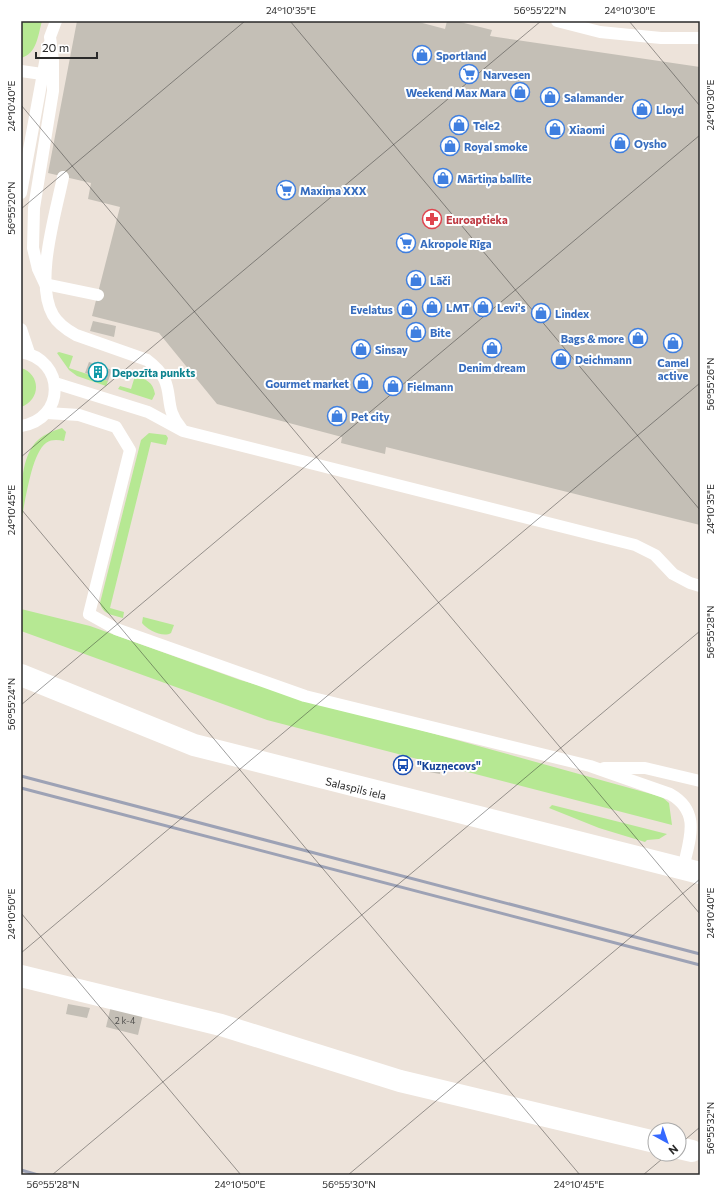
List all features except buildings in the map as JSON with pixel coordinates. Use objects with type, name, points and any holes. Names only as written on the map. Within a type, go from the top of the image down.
[{"type":"street","name":"Salaspils iela","points":[[21,676],[194,745],[691,871]]},
{"type":"street","points":[[21,976],[221,1025],[400,1081],[647,1140]]},
{"type":"lane","points":[[21,193],[52,21]]},
{"type":"lane","points":[[56,21],[50,37],[53,60],[53,91],[34,208],[33,248],[38,269],[45,284],[52,315],[65,328],[76,335],[147,360],[161,371],[166,380],[171,413],[183,431]]},
{"type":"lane","points":[[557,21],[600,32],[662,38],[700,38]]},
{"type":"lane","points":[[21,71],[42,74]]},
{"type":"lane","points":[[45,284],[45,265],[63,177]]},
{"type":"lane","points":[[45,284],[98,295]]},
{"type":"lane","points":[[21,329],[25,353],[46,364],[55,383],[55,394],[47,413],[39,420],[25,426],[21,437]]},
{"type":"lane","points":[[55,383],[148,412],[183,431],[635,545],[655,555],[673,574],[690,583],[700,586]]},
{"type":"lane","points":[[47,413],[79,415],[116,427],[130,450],[89,614],[116,629],[305,696],[595,768],[670,794],[678,799],[687,809],[696,823],[691,871]]},
{"type":"lane","points":[[595,768],[645,768],[700,781]]},
{"type":"green space","points":[[21,21],[42,21],[34,48],[26,56],[21,58]]},
{"type":"green space","points":[[59,352],[73,356],[69,368],[108,381],[106,386],[77,376],[69,370],[57,353]]},
{"type":"green space","points":[[21,368],[28,371],[32,376],[36,387],[32,399],[28,404],[21,407]]},
{"type":"green space","points":[[135,376],[146,380],[151,384],[155,394],[152,400],[118,389],[120,386],[131,389]]},
{"type":"green space","points":[[62,428],[66,432],[64,441],[53,440],[46,443],[36,457],[29,480],[21,522],[22,481],[26,460],[35,443],[51,432]]},
{"type":"green space","points":[[149,433],[166,435],[168,438],[166,445],[151,442],[110,608],[124,612],[123,618],[106,612],[101,607],[100,603],[141,440]]},
{"type":"green space","points":[[21,609],[90,626],[240,680],[662,797],[669,803],[672,825],[267,720],[21,631]]},
{"type":"green space","points":[[143,617],[174,625],[171,633],[164,635],[151,631],[142,623]]},
{"type":"green space","points":[[552,805],[667,834],[659,839],[647,840],[645,842],[599,828],[549,808]]},
{"type":"railway","points":[[21,776],[700,954]]},
{"type":"railway","points":[[21,788],[700,965]]},
{"type":"railway","points":[[21,1170],[38,1175]]},
{"type":"place","name":"Sportland","points":[[422,55]]},
{"type":"place","name":"Narvesen","points":[[469,74]]},
{"type":"place","name":"Weekend Max Mara","points":[[520,92]]},
{"type":"place","name":"Salamander","points":[[550,97]]},
{"type":"place","name":"Lloyd","points":[[642,109]]},
{"type":"place","name":"Tele2","points":[[459,125]]},
{"type":"place","name":"Xiaomi","points":[[555,129]]},
{"type":"place","name":"Oysho","points":[[620,143]]},
{"type":"place","name":"Royal smoke","points":[[450,146]]},
{"type":"place","name":"Mārtiņa ballīte","points":[[443,178]]},
{"type":"place","name":"Maxima XXX","points":[[286,190]]},
{"type":"place","name":"Euroaptieka","points":[[432,219]]},
{"type":"place","name":"Akropole Rīga","points":[[406,243]]},
{"type":"place","name":"Lāči","points":[[416,280]]},
{"type":"place","name":"LMT","points":[[432,307]]},
{"type":"place","name":"Levi's","points":[[483,307]]},
{"type":"place","name":"Evelatus","points":[[407,309]]},
{"type":"place","name":"Lindex","points":[[541,313]]},
{"type":"place","name":"Bite","points":[[416,332]]},
{"type":"place","name":"Bags & more","points":[[638,338]]},
{"type":"place","name":"Camel active","points":[[673,343]]},
{"type":"place","name":"Denim dream","points":[[492,348]]},
{"type":"place","name":"Sinsay","points":[[361,349]]},
{"type":"place","name":"Deichmann","points":[[561,359]]},
{"type":"place","name":"Depozīta punkts","points":[[98,372]]},
{"type":"place","name":"Gourmet market","points":[[363,383]]},
{"type":"place","name":"Fielmann","points":[[393,386]]},
{"type":"place","name":"Pet city","points":[[337,416]]},
{"type":"place","name":"\"Kuzņecovs\"","points":[[403,765]]}]
